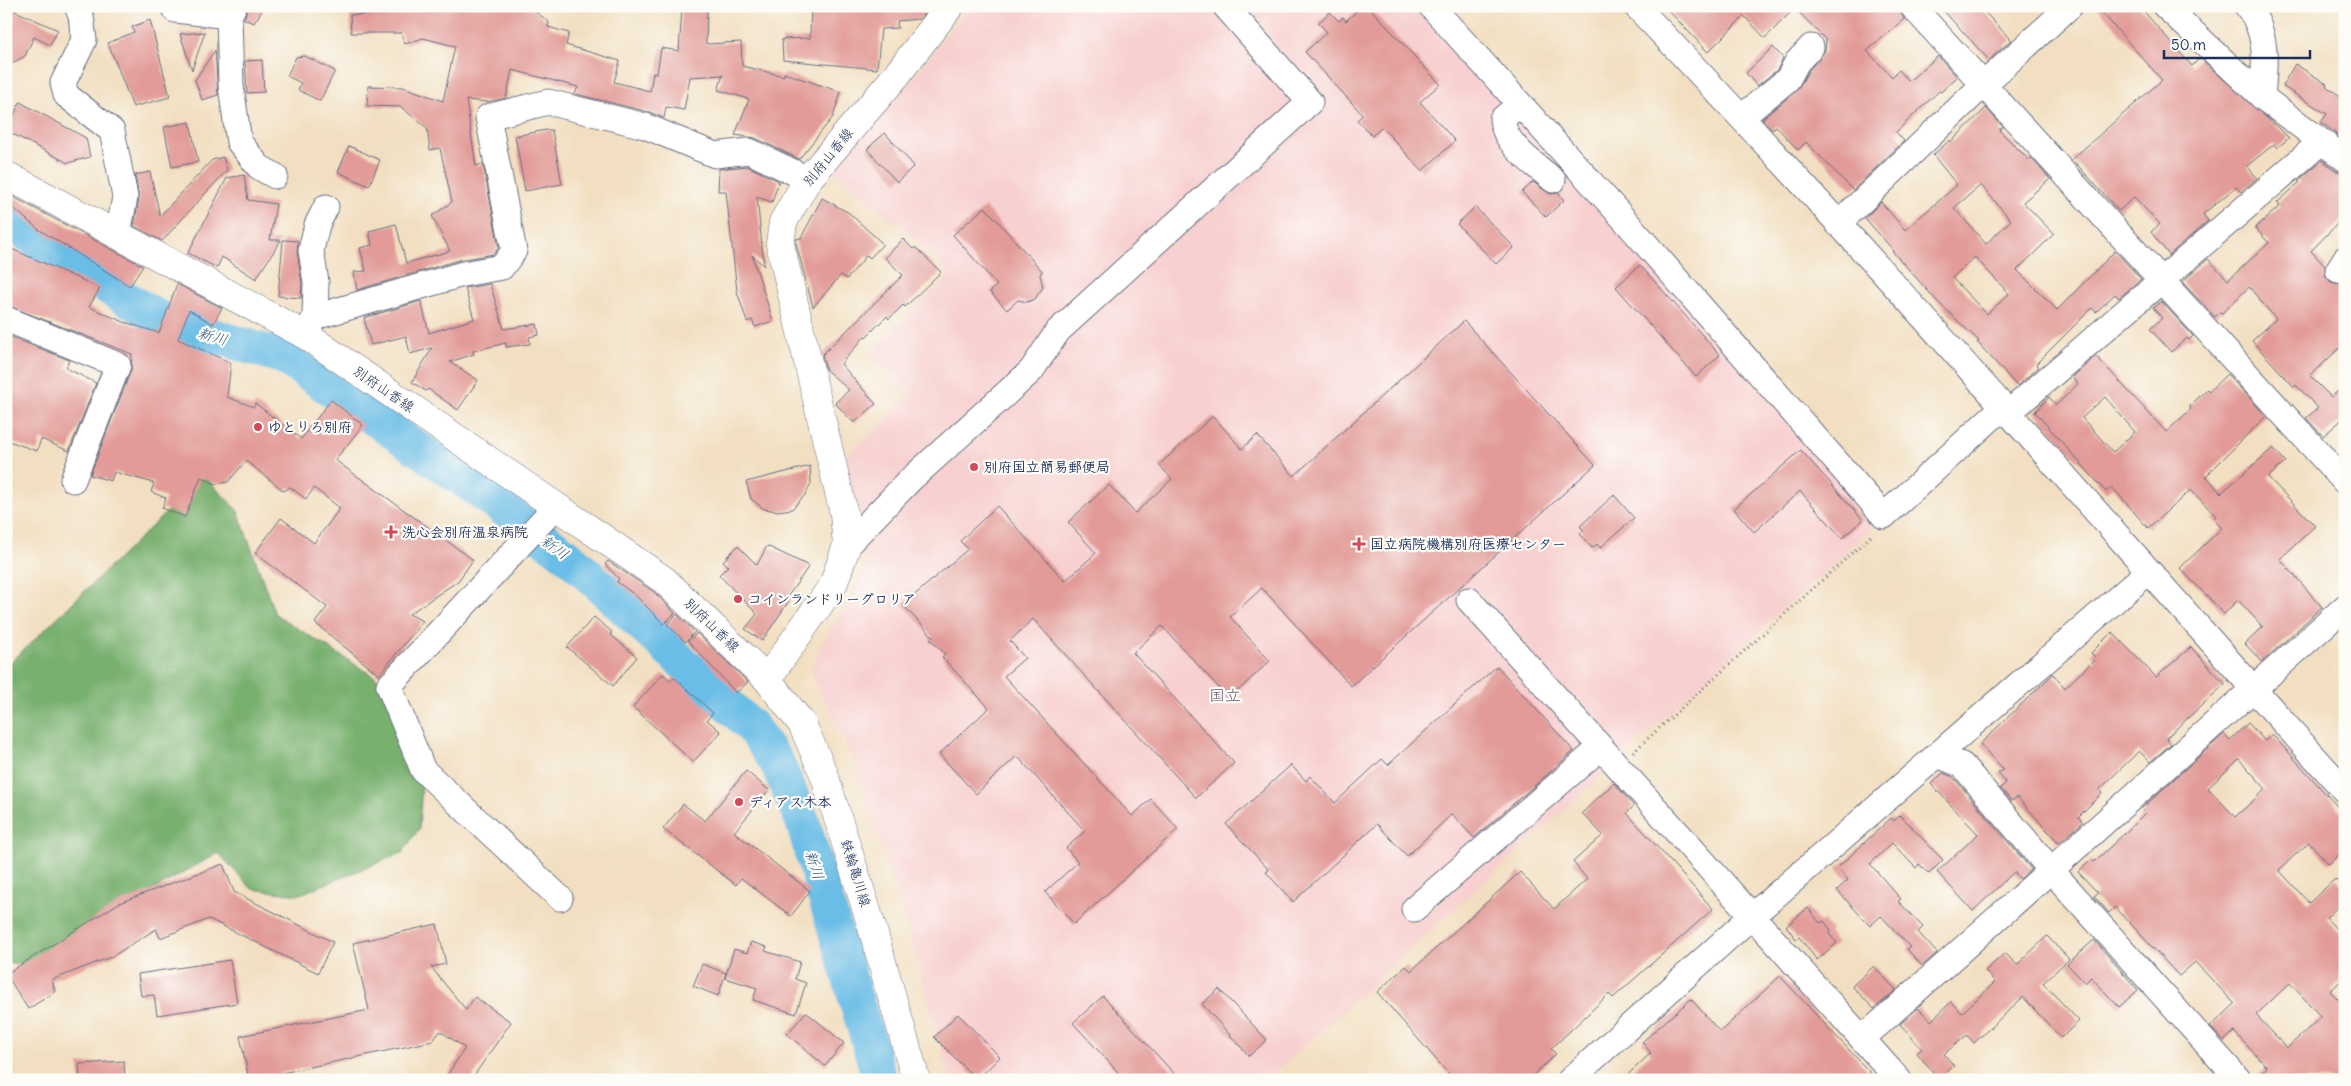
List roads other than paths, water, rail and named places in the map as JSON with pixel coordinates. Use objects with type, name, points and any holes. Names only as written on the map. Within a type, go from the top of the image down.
[{"type":"main road","name":"別府山香線","points":[[6,175],[118,234],[310,326],[556,506],[664,580],[767,679],[832,585],[847,545],[844,514],[780,244],[783,222],[808,179],[895,77],[950,6]]},
{"type":"main road","name":"鉄輪亀川線","points":[[767,679],[802,724],[824,774],[872,924],[916,1080]]},
{"type":"street","points":[[77,6],[81,16],[84,40],[63,83],[66,95],[112,131],[125,197],[118,234]]},
{"type":"street","points":[[176,6],[175,10],[232,11],[231,86],[239,142],[259,167],[274,176]]},
{"type":"street","points":[[847,545],[910,480],[1031,371],[1058,331],[1310,102],[1225,6]]},
{"type":"street","points":[[1432,6],[1884,516],[2004,411],[2162,280],[2321,142]]},
{"type":"street","points":[[1636,6],[1742,117],[2345,791]]},
{"type":"street","points":[[1838,224],[1983,85],[2070,6]]},
{"type":"street","points":[[2165,6],[2262,98],[2345,159]]},
{"type":"street","points":[[2247,6],[2257,19],[2266,61],[2262,98]]},
{"type":"street","points":[[1914,7],[2345,482]]},
{"type":"street","points":[[1742,117],[1788,78],[1797,62],[1811,47]]},
{"type":"street","points":[[326,207],[317,225],[311,250],[316,282],[310,326],[463,274],[502,267],[514,252],[488,117],[548,102],[645,126],[715,155],[749,151],[808,179]]},
{"type":"street","points":[[1520,104],[1502,120],[1503,130],[1515,146],[1553,180]]},
{"type":"street","points":[[6,319],[118,365],[73,480]]},
{"type":"street","points":[[556,506],[389,686],[423,770],[560,898]]},
{"type":"street","points":[[1570,1080],[1752,916],[2149,571]]},
{"type":"street","points":[[1469,600],[1899,1080]]},
{"type":"street","points":[[1862,1039],[2345,607]]},
{"type":"street","points":[[1414,909],[1600,748]]},
{"type":"street","points":[[1937,755],[1962,765],[2051,870],[2239,1080]]},
{"type":"waterway","name":"新川","points":[[6,219],[75,268],[166,322],[284,357],[478,490],[569,557],[752,727],[777,763],[802,820],[880,1080]]},
{"type":"place","name":"ゆとりろ別府","points":[[258,427]]},
{"type":"place","name":"別府国立簡易郵便局","points":[[974,467]]},
{"type":"place","name":"洗心会別府温泉病院","points":[[391,532]]},
{"type":"place","name":"国立病院機構別府医療センター","points":[[1359,544]]},
{"type":"place","name":"コインランドリーグロリア","points":[[738,599]]},
{"type":"place","name":"ディアス木本","points":[[739,802]]},
{"type":"district","name":"国立","points":[[1225,695]]}]
